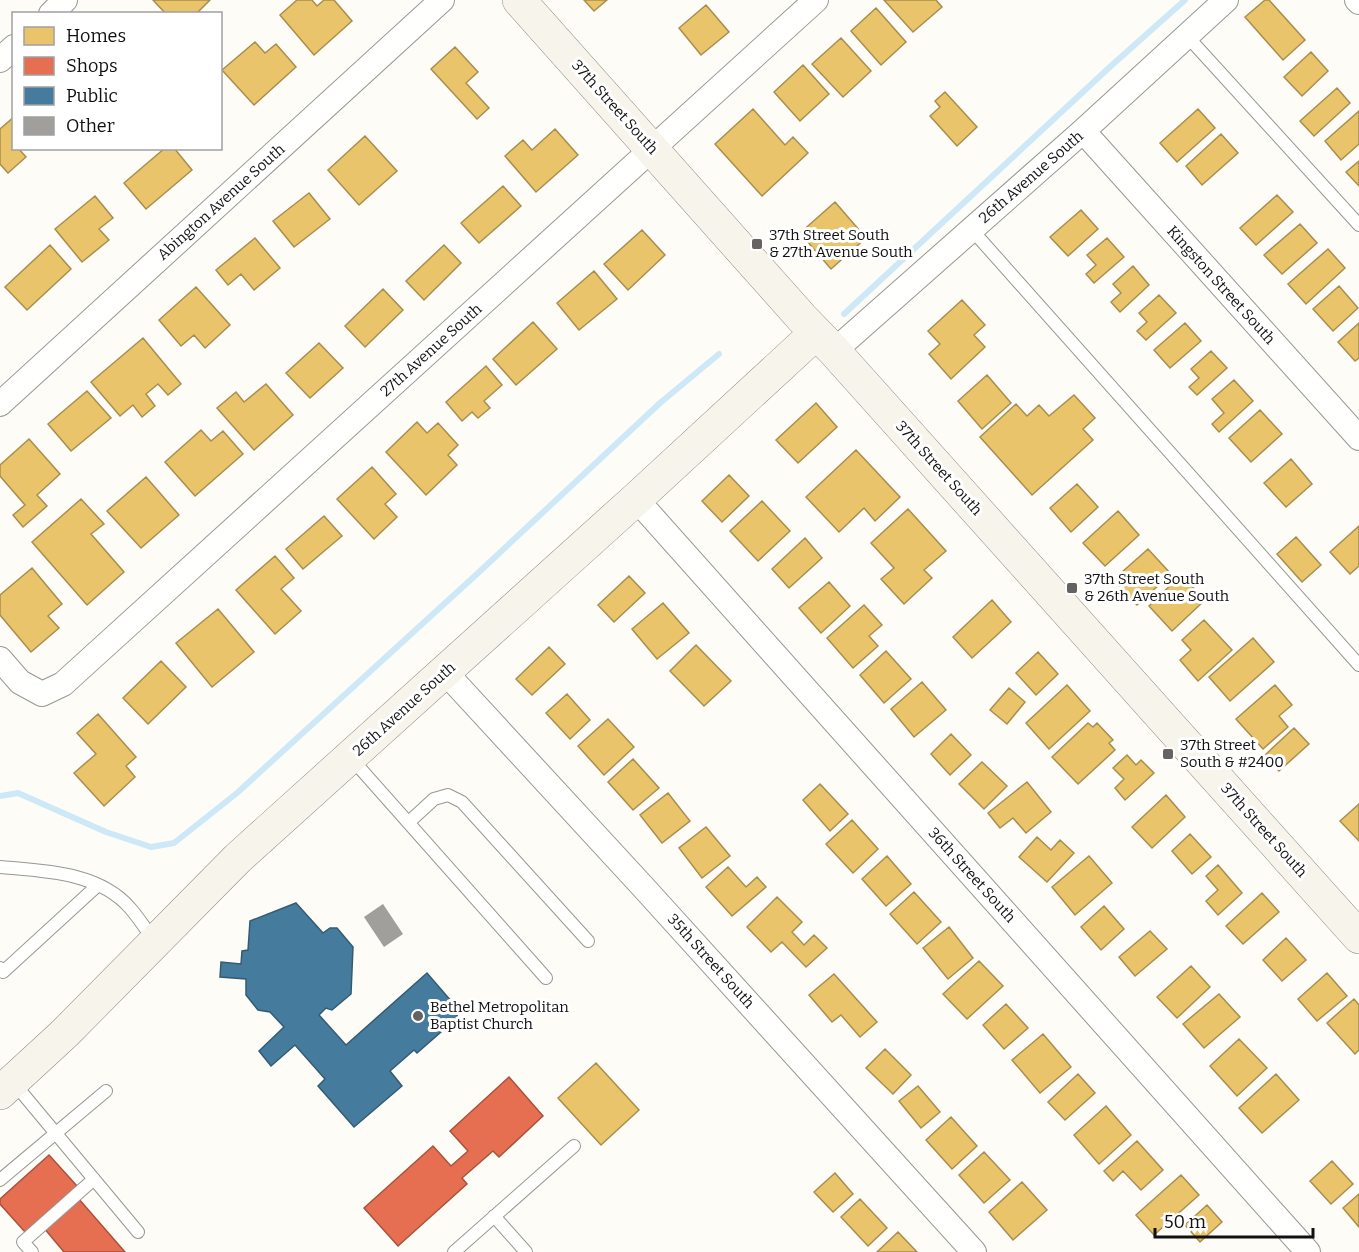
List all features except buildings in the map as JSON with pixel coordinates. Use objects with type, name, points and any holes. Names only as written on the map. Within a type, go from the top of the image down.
[{"type":"street","points":[[53,12],[65,0]]},
{"type":"street","name":"Abington Avenue South","points":[[0,404],[442,0]]},
{"type":"street","name":"37th Street South","points":[[519,0],[1359,937]]},
{"type":"street","name":"27th Avenue South","points":[[0,659],[20,682],[42,694],[63,684],[816,0]]},
{"type":"street","name":"26th Avenue South","points":[[6,1087],[65,1033],[238,858],[636,499],[825,342],[972,230],[1226,0]]},
{"type":"street","points":[[0,60],[12,49]]},
{"type":"street","name":"Kingston Street South","points":[[1083,131],[1359,438]]},
{"type":"street","name":"36th Street South","points":[[636,499],[1308,1252]]},
{"type":"street","name":"35th Street South","points":[[445,672],[661,906],[974,1252]]},
{"type":"lane","points":[[1187,36],[1359,225]]},
{"type":"lane","points":[[972,230],[1359,665]]},
{"type":"lane","points":[[350,757],[546,978]]},
{"type":"lane","points":[[409,822],[434,799],[448,795],[462,802],[588,941]]},
{"type":"lane","points":[[0,867],[79,877],[99,885],[129,907],[155,942]]},
{"type":"lane","points":[[0,968],[3,972],[99,885]]},
{"type":"lane","points":[[6,1087],[55,1133],[138,1232]]},
{"type":"lane","points":[[0,1180],[106,1091]]},
{"type":"lane","points":[[454,1252],[574,1146]]},
{"type":"lane","points":[[32,1252],[23,1242],[94,1179]]},
{"type":"lane","points":[[494,1216],[526,1252]]},
{"type":"waterway","points":[[844,314],[1185,0]]},
{"type":"waterway","points":[[0,796],[18,793],[106,832],[151,847],[174,843],[237,793],[660,403],[719,354]]},
{"type":"place","name":"37th Street South & 27th Avenue South","points":[[757,244]]},
{"type":"place","name":"37th Street South & 26th Avenue South","points":[[1072,588]]},
{"type":"place","name":"37th Street South & #2400","points":[[1168,754]]},
{"type":"place","name":"Bethel Metropolitan Baptist Church","points":[[418,1016]]}]
